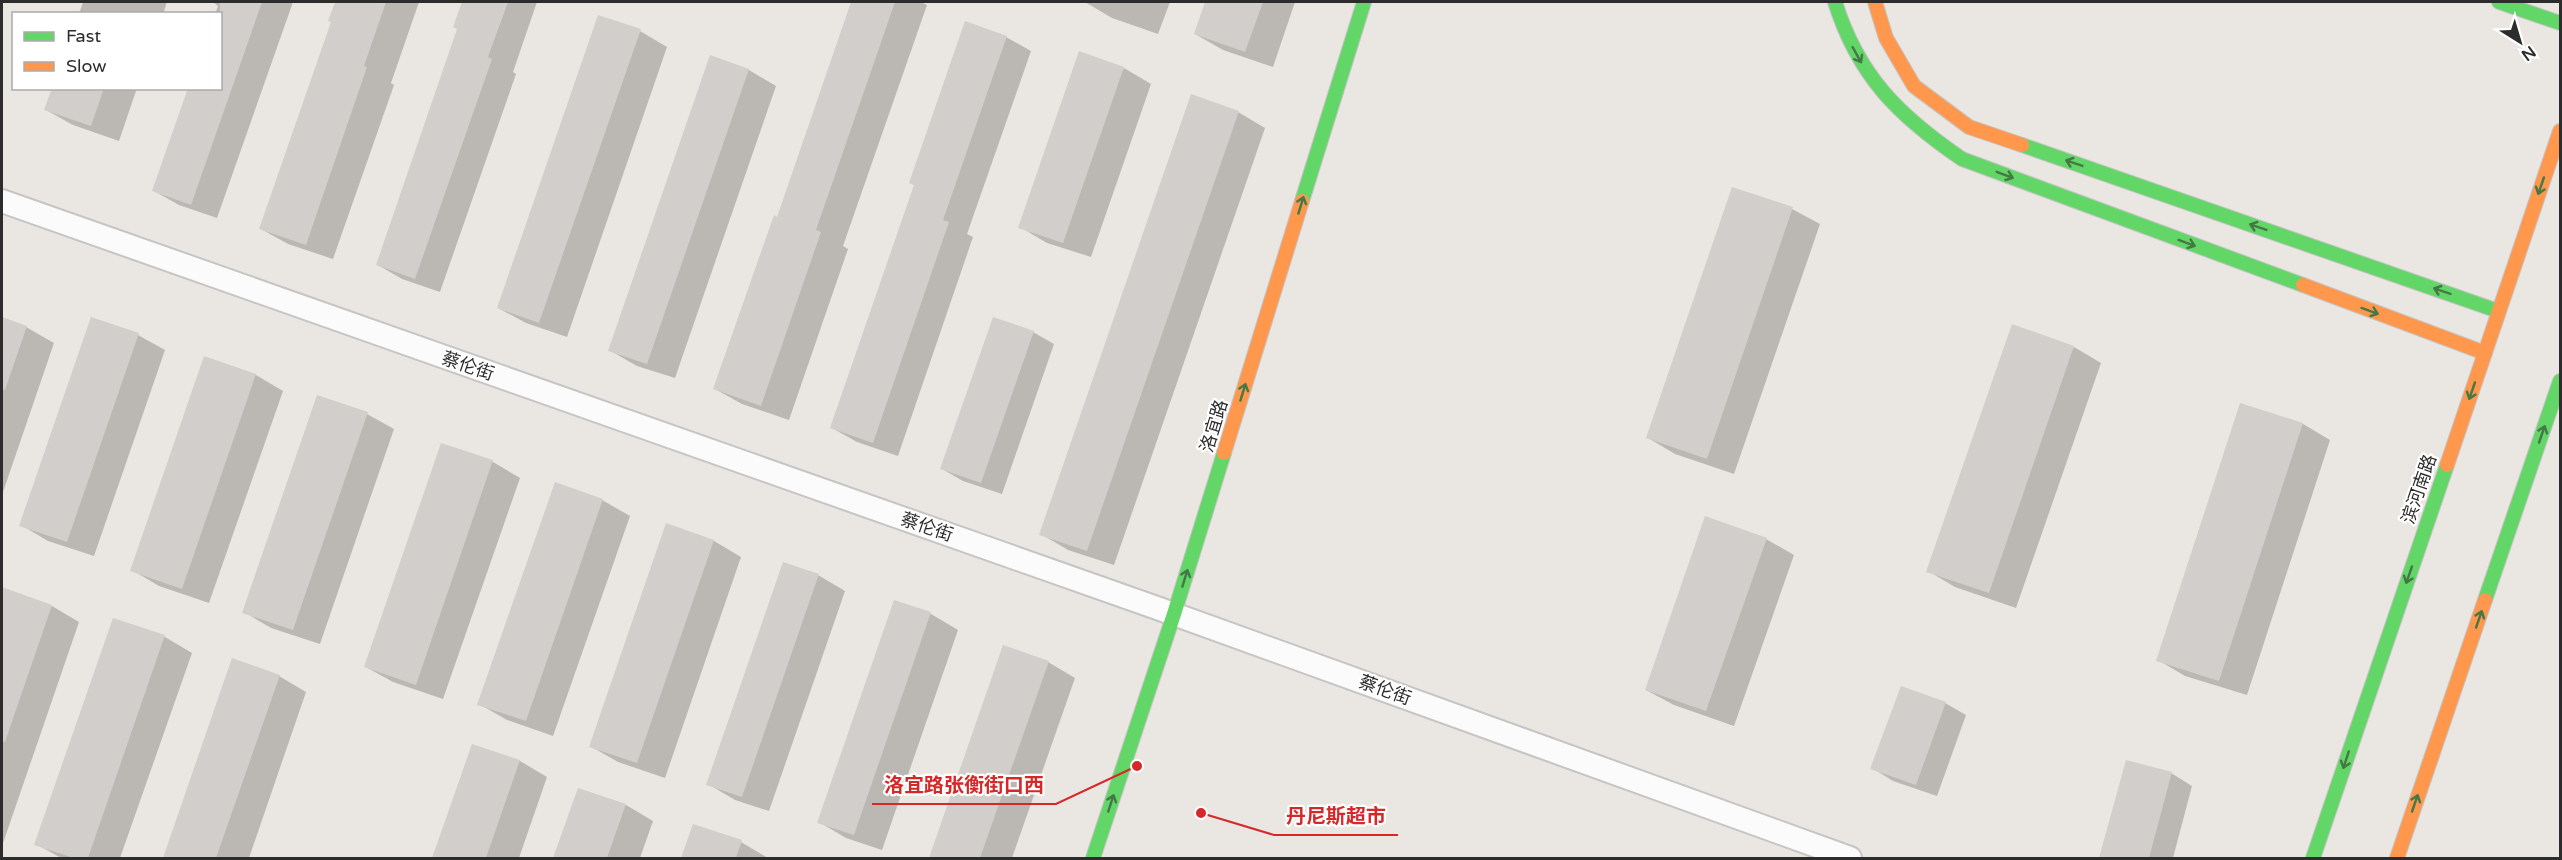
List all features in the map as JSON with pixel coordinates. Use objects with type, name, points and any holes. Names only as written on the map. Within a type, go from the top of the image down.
[{"type":"main road","name":"洛宜路","points":[[1093,858],[1161,610],[1364,2]]},
{"type":"main road","points":[[1835,2],[1840,24],[1874,83],[1898,112],[1930,138],[1962,159],[2485,353]]},
{"type":"main road","points":[[1875,2],[1886,38],[1914,86],[1969,127],[2498,311]]},
{"type":"main road","points":[[2499,2],[2560,23]]},
{"type":"main road","name":"滨河南路","points":[[2313,858],[2560,131]]},
{"type":"main road","points":[[2397,858],[2560,381]]},
{"type":"street","name":"蔡伦街","points":[[2,201],[1161,610],[1850,858]]},
{"type":"building","points":[[220,2],[262,2],[191,205],[152,191],[187,90],[222,90],[222,12],[220,12]]},
{"type":"building","points":[[335,2],[386,2],[364,66],[367,67],[306,245],[259,229],[331,22],[328,21]]},
{"type":"building","points":[[462,2],[508,2],[488,57],[492,59],[415,279],[376,265],[457,29],[453,27]]},
{"type":"building","points":[[851,2],[895,2],[816,230],[821,232],[761,406],[713,389],[774,215],[777,217]]},
{"type":"building","points":[[1205,2],[1263,2],[1245,52],[1194,34]]},
{"type":"building","points":[[598,15],[641,29],[539,323],[497,308]]},
{"type":"building","points":[[965,21],[1007,36],[943,220],[949,222],[873,443],[830,428],[914,185],[909,183]]},
{"type":"building","points":[[1079,51],[1124,67],[1063,243],[1018,228]]},
{"type":"building","points":[[710,55],[749,69],[647,364],[608,351]]},
{"type":"building","points":[[51,90],[103,90],[91,126],[44,110]]},
{"type":"building","points":[[1191,94],[1239,111],[1087,551],[1039,535]]},
{"type":"building","points":[[1732,187],[1793,207],[1707,459],[1646,438]]},
{"type":"building","points":[[2,317],[27,326],[5,390],[2,389]]},
{"type":"building","points":[[91,317],[139,333],[67,542],[19,526]]},
{"type":"building","points":[[993,317],[1034,331],[981,483],[940,469]]},
{"type":"building","points":[[2012,324],[2074,346],[1989,593],[1926,572]]},
{"type":"building","points":[[204,356],[256,374],[182,589],[130,571]]},
{"type":"building","points":[[317,395],[368,412],[293,630],[242,613]]},
{"type":"building","points":[[2240,403],[2303,423],[2219,681],[2156,661]]},
{"type":"building","points":[[441,443],[493,460],[416,685],[364,667]]},
{"type":"building","points":[[555,482],[603,499],[526,721],[477,705]]},
{"type":"building","points":[[1705,516],[1767,538],[1706,711],[1645,690]]},
{"type":"building","points":[[666,523],[714,540],[637,763],[589,747]]},
{"type":"building","points":[[783,562],[819,574],[742,797],[706,785]]},
{"type":"building","points":[[2,587],[52,605],[5,742],[2,742]]},
{"type":"building","points":[[894,600],[931,612],[854,835],[817,823]]},
{"type":"building","points":[[113,618],[165,635],[88,858],[74,858],[34,845]]},
{"type":"building","points":[[1003,645],[1049,661],[980,858],[929,858]]},
{"type":"building","points":[[232,658],[280,675],[216,858],[163,858]]},
{"type":"building","points":[[1901,686],[1946,702],[1916,785],[1870,769]]},
{"type":"building","points":[[472,744],[520,760],[486,858],[432,858]]},
{"type":"building","points":[[2126,760],[2172,772],[2149,858],[2099,858]]},
{"type":"building","points":[[578,788],[626,804],[607,858],[553,858]]},
{"type":"building","points":[[693,824],[742,840],[736,858],[681,858]]},
{"type":"traffic: fast","points":[[1302,201],[1364,2]]},
{"type":"traffic: fast","points":[[1835,2],[1856,52],[1883,92],[1919,127],[1962,159],[2303,285]]},
{"type":"traffic: fast","points":[[2499,2],[2560,23]]},
{"type":"traffic: fast","points":[[2022,145],[2498,311]]},
{"type":"traffic: fast","points":[[2485,600],[2560,381]]},
{"type":"traffic: fast","points":[[1093,858],[1174,614],[1224,453]]},
{"type":"traffic: fast","points":[[2313,858],[2447,465]]},
{"type":"traffic: slow","points":[[1875,2],[1886,38],[1914,86],[1969,127],[2022,145]]},
{"type":"traffic: slow","points":[[2447,465],[2560,131]]},
{"type":"traffic: slow","points":[[1224,453],[1302,201]]},
{"type":"traffic: slow","points":[[2303,285],[2485,353]]},
{"type":"traffic: slow","points":[[2397,858],[2485,600]]},
{"type":"place","name":"洛宜路张衡街口西","points":[[1137,766]]},
{"type":"place","name":"丹尼斯超市","points":[[1201,813]]}]
